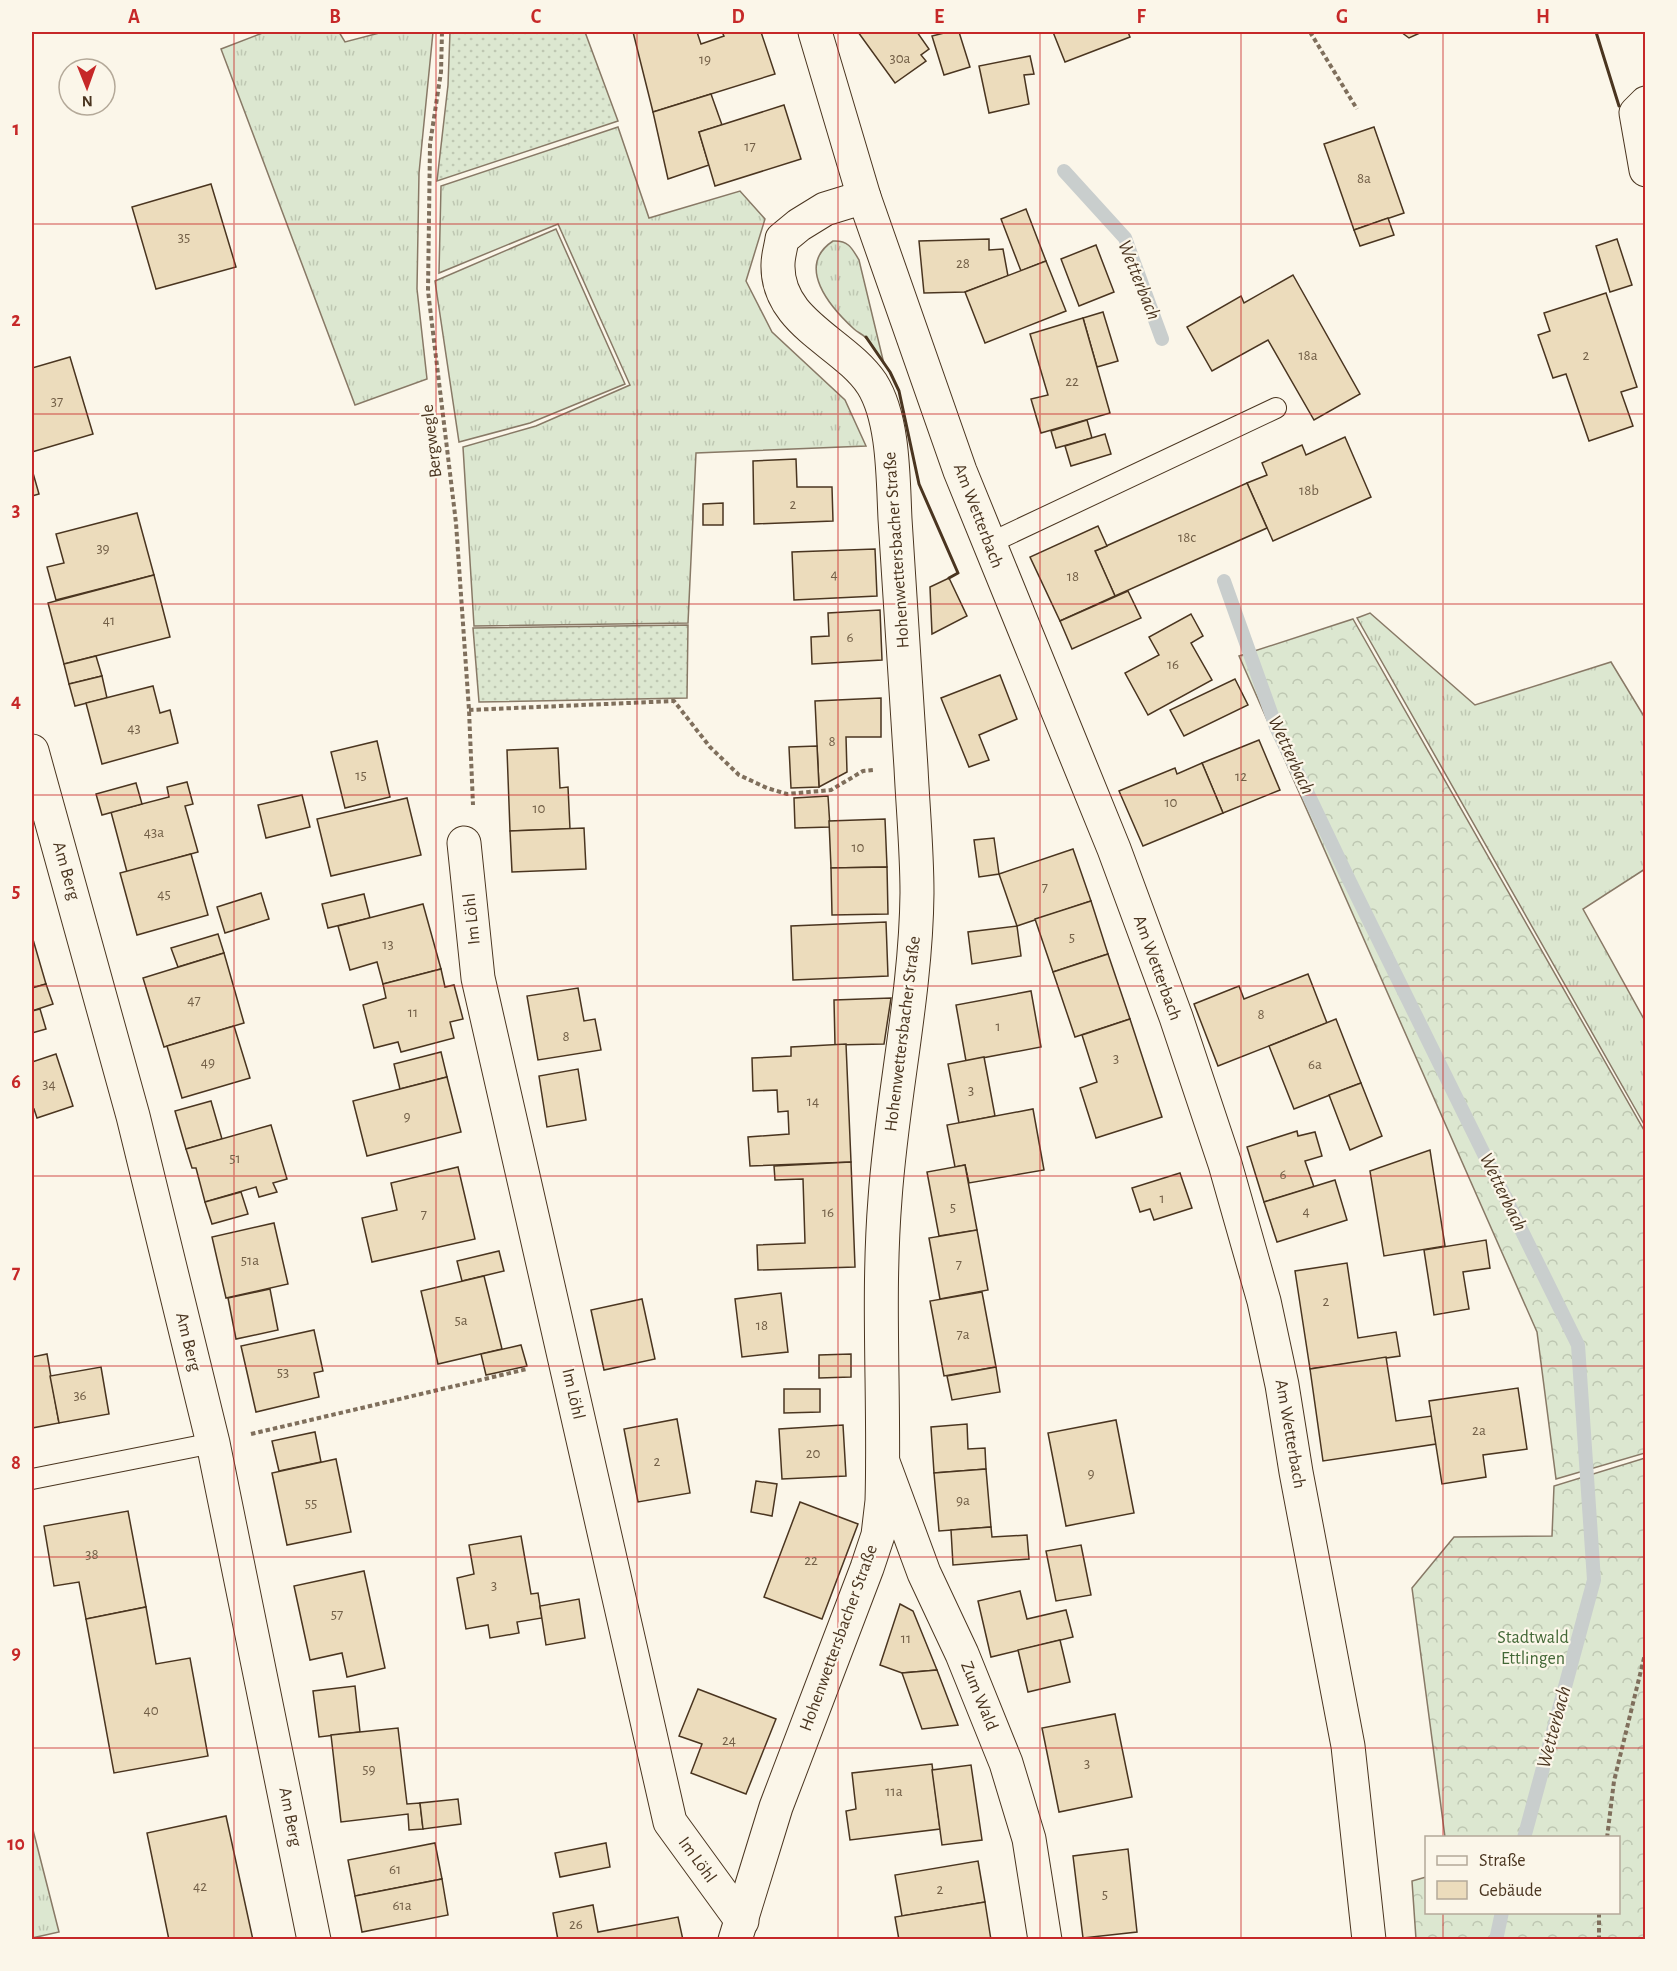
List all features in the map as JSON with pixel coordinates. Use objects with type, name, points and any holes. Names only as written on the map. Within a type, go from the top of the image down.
[{"type":"street","name":"Am Wetterbach","points":[[815,32],[864,197],[960,471],[1114,849],[1176,1017],[1225,1164],[1264,1301],[1282,1385],[1298,1484],[1348,1746],[1369,1940]]},
{"type":"street","points":[[1646,103],[1636,113],[1646,170]]},
{"type":"street","name":"Hohenwettersbacher Straße","points":[[739,1930],[776,1807],[878,1535],[882,1501],[882,1238],[893,1114],[916,925],[917,889],[888,430],[881,403],[871,384],[838,350],[806,325],[784,297],[777,266],[782,239],[799,225],[825,209],[864,197]]},
{"type":"street","name":"Am Berg","points":[[32,751],[133,1116],[213,1443],[314,1940]]},
{"type":"street","name":"Im Löhl","points":[[464,843],[478,978],[670,1822],[739,1930]]},
{"type":"street","name":"Zum Wald","points":[[883,1462],[924,1573],[962,1654],[1006,1763],[1029,1839],[1045,1940]]},
{"type":"lane","points":[[988,544],[1276,408]]},
{"type":"lane","points":[[32,1479],[213,1443]]},
{"type":"path","name":"Bergwegle","points":[[442,32],[441,72],[429,144],[428,291],[456,523],[470,710],[474,833],[464,843]]},
{"type":"path","points":[[1310,32],[1357,109]]},
{"type":"path","points":[[470,710],[674,701],[710,747],[739,775],[787,794],[831,790],[863,771],[910,766]]},
{"type":"path","points":[[213,1443],[565,1360]]},
{"type":"path","points":[[1607,1836],[1614,1781],[1646,1650]]},
{"type":"path","points":[[1599,1914],[1599,1940]]},
{"type":"green space","points":[[265,32],[339,32],[345,42],[383,32],[433,32],[419,173],[417,289],[427,379],[355,405],[221,49]]},
{"type":"green space","points":[[450,32],[585,32],[618,121],[437,181],[448,85]]},
{"type":"green space","points":[[618,127],[649,218],[740,191],[765,219],[746,281],[772,332],[845,400],[866,446],[696,453],[688,623],[474,626],[463,447],[536,426],[630,385],[558,224],[439,273],[441,186]]},
{"type":"green space","points":[[556,229],[625,384],[530,423],[459,442],[435,281]]},
{"type":"green space","points":[[833,241],[846,243],[859,260],[884,364],[868,340],[835,309],[820,286],[817,262],[822,251]]},
{"type":"green space","points":[[1370,613],[1475,705],[1611,662],[1645,718],[1645,869],[1583,909],[1645,1021],[1645,1126],[1357,618]]},
{"type":"green space","points":[[1353,619],[1645,1132],[1645,1453],[1556,1479],[1537,1332],[1239,656]]},
{"type":"green space","points":[[688,625],[687,698],[479,702],[473,628]]},
{"type":"green space","name":"Stadtwald Ettlingen","points":[[1645,1458],[1645,1939],[1416,1939],[1412,1881],[1425,1877],[1425,1914],[1620,1914],[1620,1836],[1445,1836],[1412,1588],[1454,1537],[1552,1536],[1554,1486]]},
{"type":"green space","points":[[32,1826],[59,1932],[32,1938]]},
{"type":"building","points":[[633,32],[697,32],[701,44],[724,36],[722,32],[761,32],[775,74],[653,112]]},
{"type":"building","points":[[858,32],[917,32],[929,49],[921,55],[926,61],[895,83]]},
{"type":"building","points":[[959,32],[970,67],[944,75],[932,36]]},
{"type":"building","points":[[1053,32],[1128,32],[1130,37],[1065,62]]},
{"type":"building","points":[[1401,32],[1422,32],[1409,38]]},
{"type":"building","points":[[1030,56],[1034,74],[1024,75],[1029,104],[989,113],[979,66]]},
{"type":"building","points":[[711,94],[722,125],[699,132],[709,165],[668,179],[653,112]]},
{"type":"building","points":[[784,105],[801,159],[715,186],[699,132]]},
{"type":"building","points":[[1374,127],[1404,213],[1354,230],[1324,144]]},
{"type":"building","points":[[211,184],[236,267],[156,289],[132,207]]},
{"type":"building","points":[[1026,209],[1046,261],[1021,271],[1001,219]]},
{"type":"building","points":[[1388,218],[1394,235],[1360,246],[1354,230]]},
{"type":"building","points":[[989,239],[989,250],[1003,249],[1008,276],[965,292],[924,293],[919,241]]},
{"type":"building","points":[[1617,239],[1632,285],[1610,292],[1596,246]]},
{"type":"building","points":[[1096,245],[1114,292],[1079,306],[1061,259]]},
{"type":"building","points":[[1046,261],[1066,311],[985,343],[965,292]]},
{"type":"building","points":[[1293,275],[1360,394],[1314,420],[1268,340],[1212,371],[1187,327],[1241,296],[1244,303]]},
{"type":"building","points":[[1606,293],[1637,387],[1621,392],[1633,426],[1589,441],[1566,374],[1553,378],[1538,335],[1550,331],[1544,313]]},
{"type":"building","points":[[1103,312],[1118,361],[1097,367],[1083,318]]},
{"type":"building","points":[[1083,318],[1110,413],[1041,433],[1031,399],[1048,395],[1030,334]]},
{"type":"building","points":[[70,357],[93,434],[32,452],[32,368]]},
{"type":"building","points":[[1087,420],[1092,438],[1056,448],[1051,431]]},
{"type":"building","points":[[1105,434],[1111,454],[1071,466],[1065,446]]},
{"type":"building","points":[[1345,437],[1371,497],[1273,541],[1247,483],[1267,475],[1262,463],[1302,445],[1306,455]]},
{"type":"building","points":[[796,459],[797,487],[832,487],[833,521],[754,524],[753,461]]},
{"type":"building","points":[[32,474],[39,494],[32,496]]},
{"type":"building","points":[[1247,483],[1267,528],[1115,596],[1095,551]]},
{"type":"building","points":[[723,503],[723,525],[703,525],[703,504]]},
{"type":"building","points":[[137,513],[154,575],[56,600],[47,567],[64,563],[56,534]]},
{"type":"building","points":[[1098,526],[1107,546],[1095,551],[1115,596],[1060,621],[1030,557]]},
{"type":"building","points":[[875,549],[877,596],[794,600],[792,552]]},
{"type":"building","points":[[154,575],[170,637],[64,664],[48,603]]},
{"type":"building","points":[[949,578],[967,616],[932,634],[930,587]]},
{"type":"building","points":[[1128,591],[1141,618],[1072,649],[1060,621]]},
{"type":"building","points":[[880,610],[882,660],[812,664],[811,637],[829,636],[828,613]]},
{"type":"building","points":[[1191,614],[1203,636],[1191,643],[1212,680],[1148,715],[1125,673],[1159,655],[1149,637]]},
{"type":"building","points":[[96,656],[102,676],[69,684],[64,664]]},
{"type":"building","points":[[1000,675],[1017,719],[979,735],[989,760],[969,767],[941,698]]},
{"type":"building","points":[[102,676],[107,698],[75,706],[69,684]]},
{"type":"building","points":[[1235,679],[1248,705],[1184,736],[1170,710]]},
{"type":"building","points":[[153,686],[160,713],[170,710],[178,743],[102,764],[86,703]]},
{"type":"building","points":[[881,698],[881,737],[846,737],[847,772],[819,787],[815,701]]},
{"type":"building","points":[[1259,740],[1280,790],[1223,813],[1202,763]]},
{"type":"building","points":[[377,741],[390,797],[345,808],[331,752]]},
{"type":"building","points":[[817,746],[819,787],[791,788],[789,747]]},
{"type":"building","points":[[558,748],[560,788],[568,787],[570,829],[510,831],[507,750]]},
{"type":"building","points":[[1202,763],[1223,813],[1143,846],[1119,791],[1175,768],[1177,774]]},
{"type":"building","points":[[187,782],[193,804],[185,806],[198,852],[127,872],[111,812],[169,797],[167,787]]},
{"type":"building","points":[[136,783],[142,804],[102,815],[96,794]]},
{"type":"building","points":[[302,795],[310,827],[266,838],[258,805]]},
{"type":"building","points":[[828,796],[830,827],[795,828],[794,798]]},
{"type":"building","points":[[407,798],[421,855],[331,876],[317,819]]},
{"type":"building","points":[[885,819],[887,867],[831,868],[829,821]]},
{"type":"building","points":[[584,828],[586,869],[512,872],[510,831]]},
{"type":"building","points":[[994,838],[999,874],[979,877],[974,840]]},
{"type":"building","points":[[1073,849],[1091,901],[1017,926],[999,874]]},
{"type":"building","points":[[191,854],[208,915],[137,935],[120,873]]},
{"type":"building","points":[[887,867],[888,914],[832,915],[831,868]]},
{"type":"building","points":[[261,893],[269,919],[225,933],[217,907]]},
{"type":"building","points":[[364,894],[370,918],[328,928],[322,904]]},
{"type":"building","points":[[1091,901],[1108,954],[1053,972],[1035,919]]},
{"type":"building","points":[[423,904],[441,969],[383,984],[377,962],[350,970],[338,926]]},
{"type":"building","points":[[886,922],[888,976],[793,980],[791,926]]},
{"type":"building","points":[[1017,926],[1021,956],[972,964],[968,932]]},
{"type":"building","points":[[218,934],[224,953],[178,967],[171,948]]},
{"type":"building","points":[[32,936],[46,984],[32,988]]},
{"type":"building","points":[[224,953],[244,1023],[164,1047],[143,978]]},
{"type":"building","points":[[1108,954],[1130,1019],[1075,1037],[1053,972]]},
{"type":"building","points":[[441,969],[445,987],[454,985],[463,1019],[450,1022],[454,1038],[401,1052],[398,1042],[374,1048],[363,1005],[386,998],[383,984]]},
{"type":"building","points":[[1308,974],[1327,1023],[1218,1066],[1194,1004],[1239,986],[1244,999]]},
{"type":"building","points":[[46,984],[53,1004],[32,1011],[32,988]]},
{"type":"building","points":[[578,988],[584,1021],[595,1019],[601,1050],[538,1060],[527,996]]},
{"type":"building","points":[[1031,991],[1041,1047],[966,1061],[956,1005]]},
{"type":"building","points":[[891,998],[884,1044],[835,1045],[834,1000]]},
{"type":"building","points":[[40,1009],[46,1029],[32,1033],[32,1011]]},
{"type":"building","points":[[1130,1019],[1162,1117],[1096,1138],[1080,1088],[1097,1082],[1082,1035]]},
{"type":"building","points":[[1336,1019],[1361,1083],[1294,1109],[1269,1046]]},
{"type":"building","points":[[234,1026],[250,1078],[182,1098],[167,1046]]},
{"type":"building","points":[[846,1044],[851,1162],[750,1166],[748,1137],[789,1134],[788,1111],[778,1112],[777,1090],[753,1091],[752,1058],[791,1056],[791,1047]]},
{"type":"building","points":[[441,1052],[447,1077],[400,1089],[394,1064]]},
{"type":"building","points":[[56,1054],[73,1106],[37,1118],[34,1109],[32,1110],[32,1062]]},
{"type":"building","points":[[984,1057],[995,1116],[959,1123],[948,1064]]},
{"type":"building","points":[[578,1069],[586,1120],[547,1127],[539,1076]]},
{"type":"building","points":[[447,1077],[461,1132],[367,1156],[353,1101]]},
{"type":"building","points":[[1361,1083],[1382,1136],[1350,1150],[1329,1095]]},
{"type":"building","points":[[211,1101],[222,1139],[186,1149],[175,1111]]},
{"type":"building","points":[[1033,1109],[1044,1170],[969,1183],[965,1165],[955,1167],[947,1125]]},
{"type":"building","points":[[271,1125],[287,1179],[273,1183],[277,1192],[259,1197],[256,1187],[205,1202],[196,1168],[192,1168],[186,1149]]},
{"type":"building","points":[[1297,1131],[1298,1136],[1315,1132],[1322,1156],[1305,1161],[1314,1187],[1264,1202],[1247,1147]]},
{"type":"building","points":[[1430,1150],[1445,1246],[1384,1256],[1370,1171]]},
{"type":"building","points":[[851,1162],[855,1267],[758,1270],[757,1245],[805,1243],[803,1179],[775,1180],[774,1166]]},
{"type":"building","points":[[965,1165],[977,1230],[939,1236],[927,1172]]},
{"type":"building","points":[[458,1167],[475,1239],[372,1262],[362,1218],[397,1210],[391,1183]]},
{"type":"building","points":[[1180,1173],[1192,1208],[1154,1220],[1150,1209],[1140,1212],[1132,1188]]},
{"type":"building","points":[[1335,1180],[1347,1220],[1277,1242],[1264,1202]]},
{"type":"building","points":[[241,1192],[248,1214],[212,1224],[205,1202]]},
{"type":"building","points":[[274,1223],[288,1284],[226,1298],[212,1237]]},
{"type":"building","points":[[977,1230],[988,1290],[940,1299],[929,1238]]},
{"type":"building","points":[[1486,1240],[1490,1268],[1463,1272],[1469,1309],[1434,1315],[1424,1250]]},
{"type":"building","points":[[499,1251],[504,1271],[462,1281],[457,1261]]},
{"type":"building","points":[[1347,1263],[1358,1338],[1396,1332],[1400,1356],[1310,1369],[1295,1271]]},
{"type":"building","points":[[484,1276],[502,1349],[438,1364],[421,1291]]},
{"type":"building","points":[[270,1289],[278,1330],[236,1339],[228,1298]]},
{"type":"building","points":[[982,1292],[996,1367],[944,1376],[930,1301]]},
{"type":"building","points":[[781,1293],[788,1352],[742,1357],[735,1299]]},
{"type":"building","points":[[642,1299],[655,1359],[604,1370],[591,1310]]},
{"type":"building","points":[[314,1330],[323,1371],[314,1373],[319,1397],[256,1412],[241,1346]]},
{"type":"building","points":[[521,1345],[527,1366],[486,1375],[481,1354]]},
{"type":"building","points":[[47,1354],[59,1423],[32,1428],[32,1357]]},
{"type":"building","points":[[851,1354],[851,1377],[819,1378],[819,1355]]},
{"type":"building","points":[[1386,1357],[1396,1421],[1432,1416],[1436,1444],[1323,1461],[1310,1369]]},
{"type":"building","points":[[101,1367],[109,1414],[59,1423],[50,1376]]},
{"type":"building","points":[[996,1367],[1000,1392],[952,1400],[947,1376]]},
{"type":"building","points":[[1518,1388],[1527,1449],[1483,1455],[1486,1477],[1442,1484],[1429,1401]]},
{"type":"building","points":[[784,1389],[820,1389],[820,1412],[784,1413]]},
{"type":"building","points":[[677,1419],[690,1493],[638,1502],[624,1429]]},
{"type":"building","points":[[1116,1420],[1134,1513],[1066,1526],[1048,1433]]},
{"type":"building","points":[[967,1424],[968,1449],[985,1448],[986,1469],[934,1473],[931,1427]]},
{"type":"building","points":[[843,1425],[846,1476],[782,1479],[779,1429]]},
{"type":"building","points":[[315,1432],[321,1462],[279,1471],[272,1441]]},
{"type":"building","points":[[336,1459],[351,1532],[287,1545],[272,1473]]},
{"type":"building","points":[[986,1469],[991,1527],[939,1531],[934,1473]]},
{"type":"building","points":[[756,1481],[777,1484],[772,1516],[751,1512]]},
{"type":"building","points":[[800,1502],[858,1524],[822,1619],[764,1597]]},
{"type":"building","points":[[128,1511],[146,1607],[86,1619],[79,1582],[54,1586],[44,1526]]},
{"type":"building","points":[[991,1527],[992,1537],[1027,1535],[1029,1559],[953,1565],[951,1530]]},
{"type":"building","points":[[521,1536],[531,1594],[538,1593],[542,1618],[517,1622],[519,1633],[490,1638],[488,1625],[466,1629],[457,1578],[474,1574],[469,1545]]},
{"type":"building","points":[[1081,1545],[1091,1595],[1056,1601],[1046,1551]]},
{"type":"building","points":[[364,1571],[385,1668],[347,1677],[342,1653],[310,1660],[294,1586]]},
{"type":"building","points":[[1020,1591],[1027,1619],[1066,1610],[1073,1637],[991,1657],[978,1601]]},
{"type":"building","points":[[579,1599],[585,1638],[546,1645],[540,1606]]},
{"type":"building","points":[[900,1604],[913,1611],[937,1670],[902,1673],[880,1665]]},
{"type":"building","points":[[146,1607],[156,1664],[190,1658],[208,1756],[114,1773],[86,1619]]},
{"type":"building","points":[[1060,1640],[1070,1682],[1028,1692],[1018,1650]]},
{"type":"building","points":[[937,1670],[958,1725],[922,1729],[902,1673]]},
{"type":"building","points":[[355,1686],[360,1732],[319,1737],[313,1691]]},
{"type":"building","points":[[698,1689],[776,1719],[746,1794],[691,1773],[702,1744],[679,1736]]},
{"type":"building","points":[[1115,1714],[1132,1797],[1059,1812],[1042,1728]]},
{"type":"building","points":[[398,1728],[407,1804],[420,1803],[423,1829],[409,1830],[408,1814],[341,1822],[331,1735]]},
{"type":"building","points":[[932,1764],[940,1829],[850,1840],[846,1811],[856,1809],[852,1773]]},
{"type":"building","points":[[971,1765],[982,1840],[942,1845],[932,1770]]},
{"type":"building","points":[[458,1799],[461,1824],[423,1829],[420,1803]]},
{"type":"building","points":[[226,1816],[253,1940],[169,1940],[147,1833]]},
{"type":"building","points":[[435,1843],[442,1879],[355,1896],[348,1860]]},
{"type":"building","points":[[606,1843],[610,1867],[560,1877],[555,1853]]},
{"type":"building","points":[[1128,1849],[1137,1932],[1083,1938],[1073,1856]]},
{"type":"building","points":[[978,1861],[985,1902],[902,1916],[895,1875]]},
{"type":"building","points":[[442,1879],[448,1915],[362,1932],[355,1896]]},
{"type":"building","points":[[985,1902],[991,1940],[899,1940],[895,1917]]},
{"type":"building","points":[[593,1905],[598,1932],[678,1917],[683,1940],[558,1940],[553,1913]]},
{"type":"waterway","name":"Wetterbach","points":[[1064,171],[1125,238],[1162,339]]},
{"type":"waterway","name":"Wetterbach","points":[[1224,581],[1276,727],[1578,1345],[1594,1580],[1525,1836]]},
{"type":"waterway","name":"Wetterbach","points":[[1496,1940],[1502,1914]]},
{"type":"wall","points":[[1596,32],[1619,106]]},
{"type":"wall","points":[[866,337],[890,372],[899,391],[919,484],[958,573],[949,578]]}]
